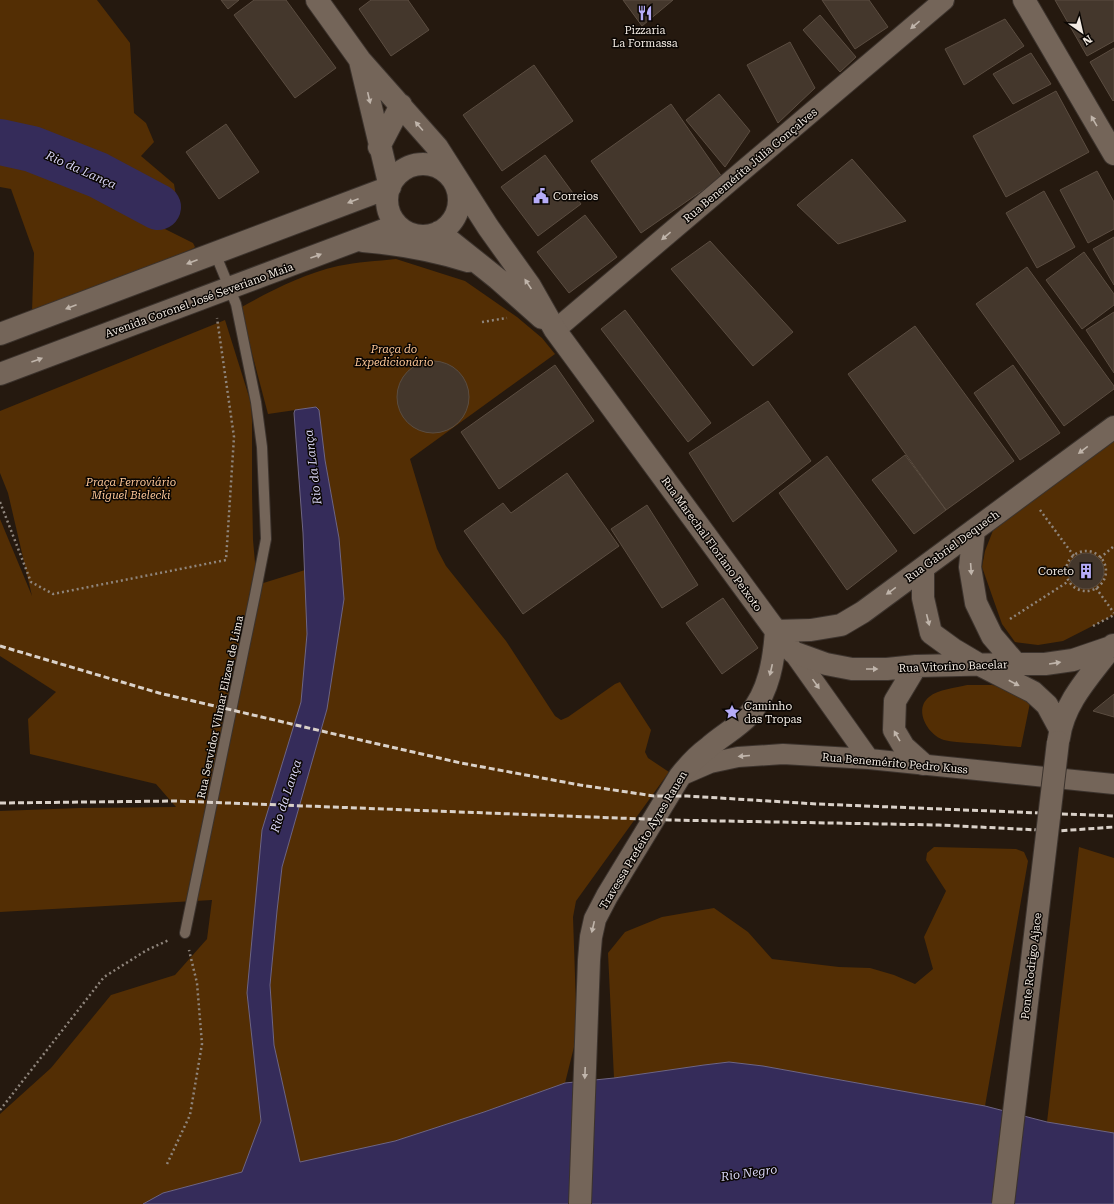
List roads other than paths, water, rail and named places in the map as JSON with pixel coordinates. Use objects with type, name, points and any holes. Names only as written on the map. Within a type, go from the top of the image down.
[{"type":"main road","name":"Rua Marechal Floriano Peixoto","points":[[317,0],[360,60],[401,105],[530,286],[555,330],[793,652]]},
{"type":"main road","points":[[1024,0],[1114,154]]},
{"type":"main road","name":"Rua Marechal Floriano Peixoto","points":[[360,60],[390,187]]},
{"type":"main road","points":[[380,147],[401,105]]},
{"type":"main road","points":[[438,157],[454,180],[458,190],[460,201],[457,214],[450,224],[439,232],[428,236],[406,232],[397,225],[390,214],[387,201],[390,187],[404,170],[415,165],[426,164],[438,157]]},
{"type":"main road","points":[[0,334],[390,187]]},
{"type":"main road","name":"Rua Marechal Floriano Peixoto","points":[[460,201],[488,227]]},
{"type":"main road","name":"Avenida Coronel José Severiano Maia","points":[[0,374],[233,296],[356,241],[397,225]]},
{"type":"main road","name":"Rua Marechal Floriano Peixoto","points":[[439,232],[498,279],[555,330]]},
{"type":"main road","points":[[356,241],[388,243],[419,248],[450,255],[480,266]]},
{"type":"main road","name":"Rua Gabriel Dequech","points":[[776,631],[811,630],[841,625],[863,612],[1114,427]]},
{"type":"main road","points":[[974,530],[970,567],[976,603],[992,636],[1016,664]]},
{"type":"main road","points":[[923,568],[923,598],[931,633],[953,649],[1033,692],[1047,705],[1059,735]]},
{"type":"main road","name":"Travessa Prefeito Ayres Rauen","points":[[580,1204],[589,960],[591,937],[596,918],[607,896],[680,776],[708,747],[734,728],[749,714],[760,698],[769,676],[774,653],[776,631]]},
{"type":"main road","name":"Rua Vitorino Bacelar","points":[[793,652],[826,664],[852,669],[887,669],[916,666],[1045,664],[1073,660],[1114,645]]},
{"type":"main road","name":"Ponte Rodrigo Ajace","points":[[1003,1204],[1059,735],[1072,702],[1086,678],[1114,645]]},
{"type":"main road","points":[[916,666],[895,701],[894,730],[904,747],[923,764]]},
{"type":"street","name":"Rua Benemérita Júlia Gonçalves","points":[[555,330],[944,0]]},
{"type":"street","name":"Rua Marechal Floriano Peixoto","points":[[793,652],[868,759]]},
{"type":"street","name":"Rua Benemérito Pedro Kuss","points":[[680,776],[710,763],[738,757],[783,754],[868,759],[1114,784]]},
{"type":"lane","name":"Rua Servidor Vilmar Elizeu de Lima","points":[[185,933],[266,539],[262,447],[256,402],[233,296],[215,253]]},
{"type":"water","name":"Rio Negro","points":[[316,407],[319,410],[325,460],[339,538],[344,599],[327,709],[282,867],[270,985],[274,1045],[300,1162],[395,1141],[484,1112],[565,1083],[614,1078],[729,1062],[763,1066],[985,1106],[1047,1122],[1114,1133],[1114,1204],[143,1204],[163,1193],[242,1172],[261,1121],[247,993],[262,830],[301,702],[307,634],[303,533],[294,413],[295,410]]},
{"type":"waterway","name":"Rio da Lança","points":[[0,142],[32,149],[98,175],[158,207]]},
{"type":"railway","points":[[0,646],[159,693],[461,763],[580,785],[654,796],[687,796],[817,804],[1114,816]]},
{"type":"railway","points":[[0,803],[176,801],[669,820],[939,825],[1058,831],[1114,827]]},
{"type":"place","name":"Pizzaria La Formassa","points":[[645,13]]},
{"type":"place","name":"Correios","points":[[541,196]]},
{"type":"place","name":"Coreto","points":[[1086,571]]},
{"type":"place","name":"Caminho das Tropas","points":[[732,712]]},
{"type":"park label","name":"Praça do Expedicionário","points":[[394,355]]},
{"type":"park label","name":"Praça Ferroviário Miguel Bielecki","points":[[131,488]]}]
